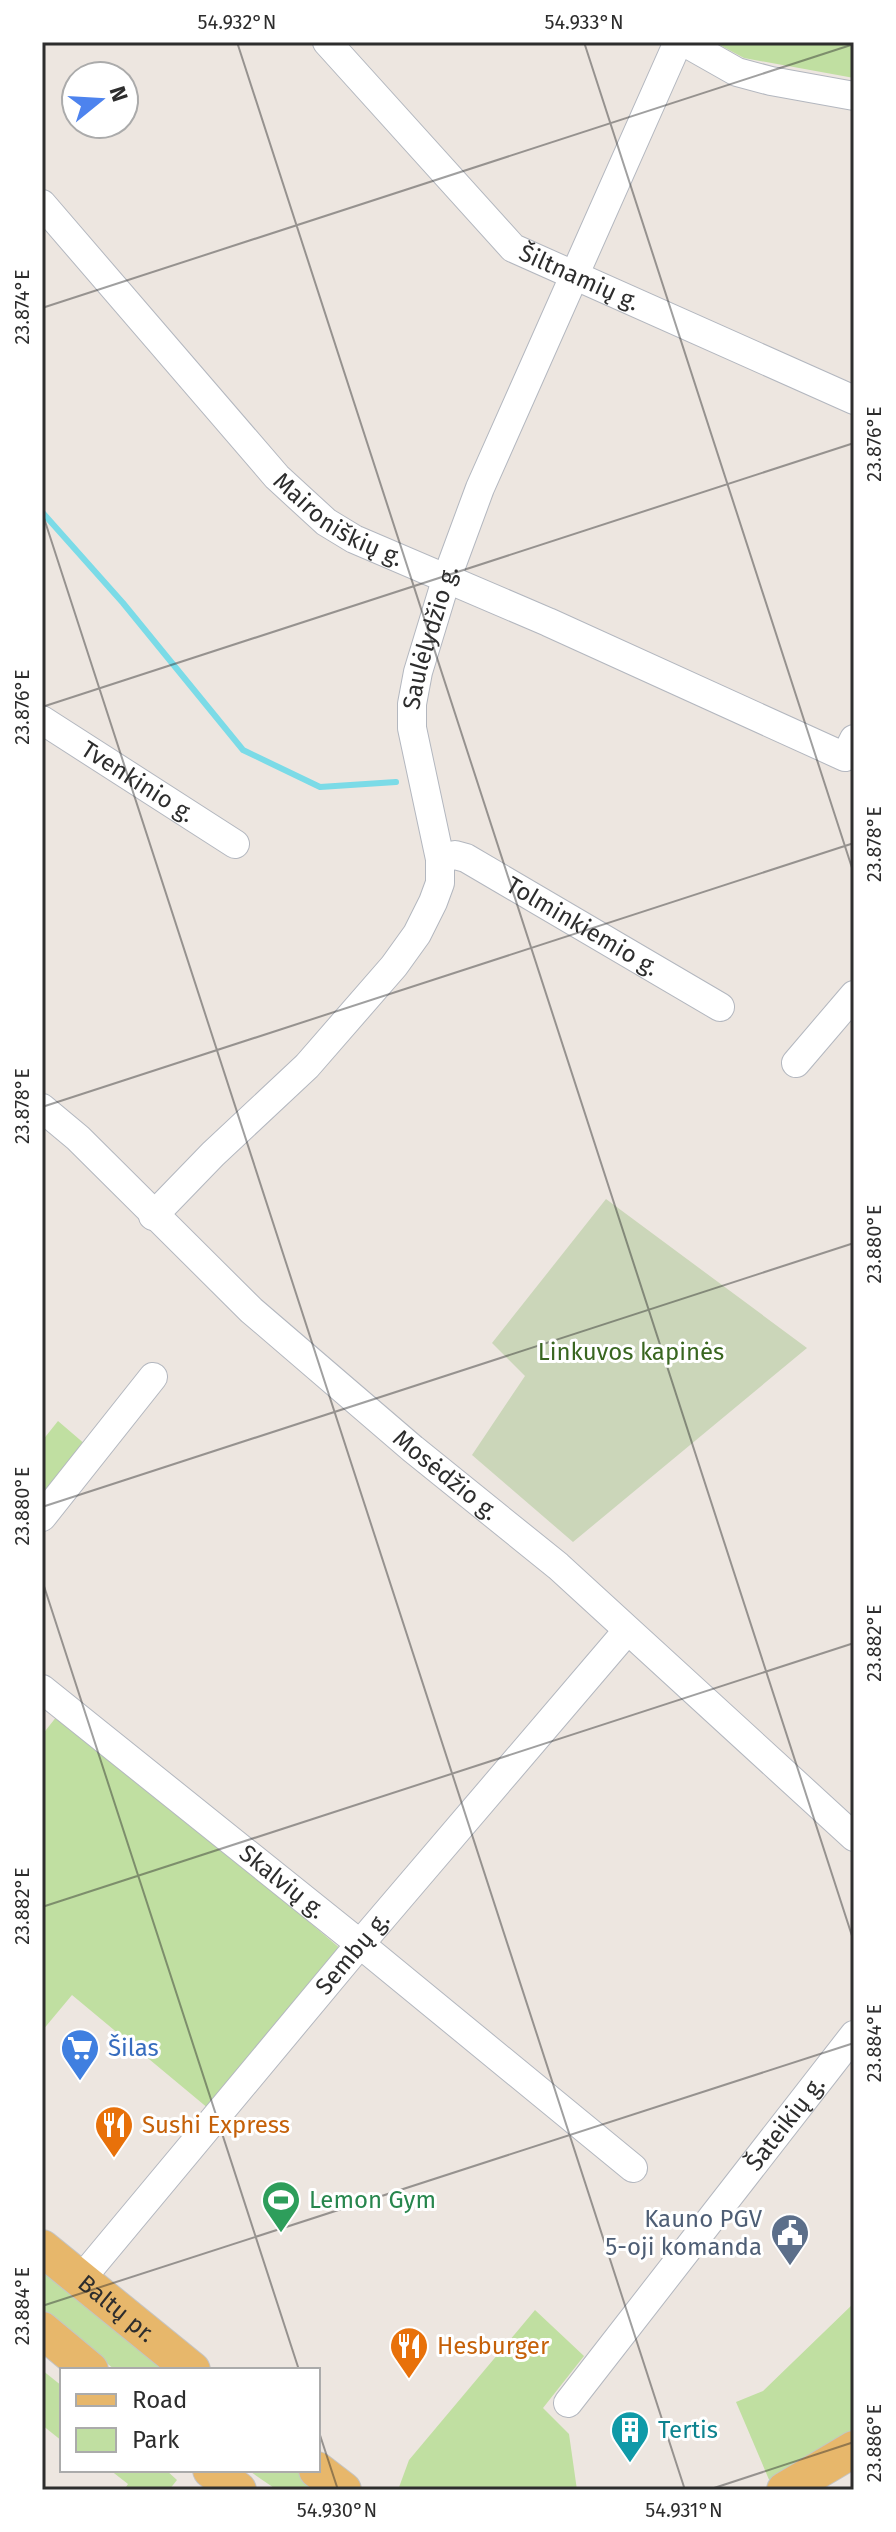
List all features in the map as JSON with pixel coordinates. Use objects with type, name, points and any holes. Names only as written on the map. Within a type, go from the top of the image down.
[{"type":"main road","name":"Baltų pr.","points":[[42,2248],[190,2368]]},
{"type":"main road","points":[[42,2330],[88,2368]]},
{"type":"main road","points":[[785,2490],[854,2449]]},
{"type":"main road","points":[[214,2472],[238,2490]]},
{"type":"main road","points":[[320,2472],[343,2490]]},
{"type":"street","name":"Šiltnamių g.","points":[[327,42],[513,248],[854,400]]},
{"type":"street","name":"Saulėlydžio g.","points":[[153,1216],[213,1154],[307,1066],[394,966],[417,934],[433,902],[440,883],[440,859],[412,728],[412,704],[418,672],[475,500],[681,42]]},
{"type":"street","points":[[681,42],[737,72],[854,96]]},
{"type":"street","name":"Maironiškių g.","points":[[42,204],[277,477],[326,522],[354,539],[548,622],[845,757],[854,739]]},
{"type":"street","name":"Tvenkinio g.","points":[[42,720],[235,844]]},
{"type":"street","name":"Tolminkiemio g.","points":[[440,859],[455,855],[466,858],[720,1007]]},
{"type":"street","points":[[796,1063],[854,995]]},
{"type":"street","name":"Mosėdžio g.","points":[[42,1108],[78,1138],[153,1216],[251,1310],[315,1367],[558,1566],[854,1837]]},
{"type":"street","points":[[42,1517],[153,1377]]},
{"type":"street","name":"Sembų g.","points":[[81,2279],[360,1944],[627,1631]]},
{"type":"street","name":"Skalvių g.","points":[[42,1689],[633,2168]]},
{"type":"street","name":"Šateikių g.","points":[[568,2403],[854,2035]]},
{"type":"green space","points":[[714,42],[854,42],[854,78],[744,58]]},
{"type":"green space","name":"Linkuvos kapinės","points":[[606,1199],[807,1348],[573,1542],[472,1455],[525,1376],[492,1343]]},
{"type":"green space","points":[[58,1421],[86,1445],[42,1502],[42,1441]]},
{"type":"green space","points":[[61,1711],[342,1950],[209,2109],[72,1995],[42,2031],[42,1735]]},
{"type":"green space","points":[[42,2264],[169,2368],[113,2368],[42,2309]]},
{"type":"green space","points":[[854,2303],[854,2437],[773,2489],[736,2402],[763,2391]]},
{"type":"green space","points":[[535,2310],[584,2356],[543,2408],[569,2434],[577,2490],[398,2490],[409,2460]]},
{"type":"green space","points":[[42,2370],[60,2384],[60,2439],[42,2425]]},
{"type":"green space","points":[[113,2472],[168,2472],[177,2480],[169,2490],[124,2490],[128,2484]]},
{"type":"green space","points":[[251,2472],[299,2472],[322,2490],[277,2490]]},
{"type":"waterway","points":[[42,512],[123,603],[243,750],[320,787],[396,782]]},
{"type":"place","name":"Šilas","points":[[80,2082]]},
{"type":"place","name":"Sushi Express","points":[[114,2159]]},
{"type":"place","name":"Lemon Gym","points":[[281,2234]]},
{"type":"place","name":"Kauno PGV 5-oji komanda","points":[[790,2267]]},
{"type":"place","name":"Hesburger","points":[[409,2380]]},
{"type":"place","name":"Tertis","points":[[630,2464]]}]
